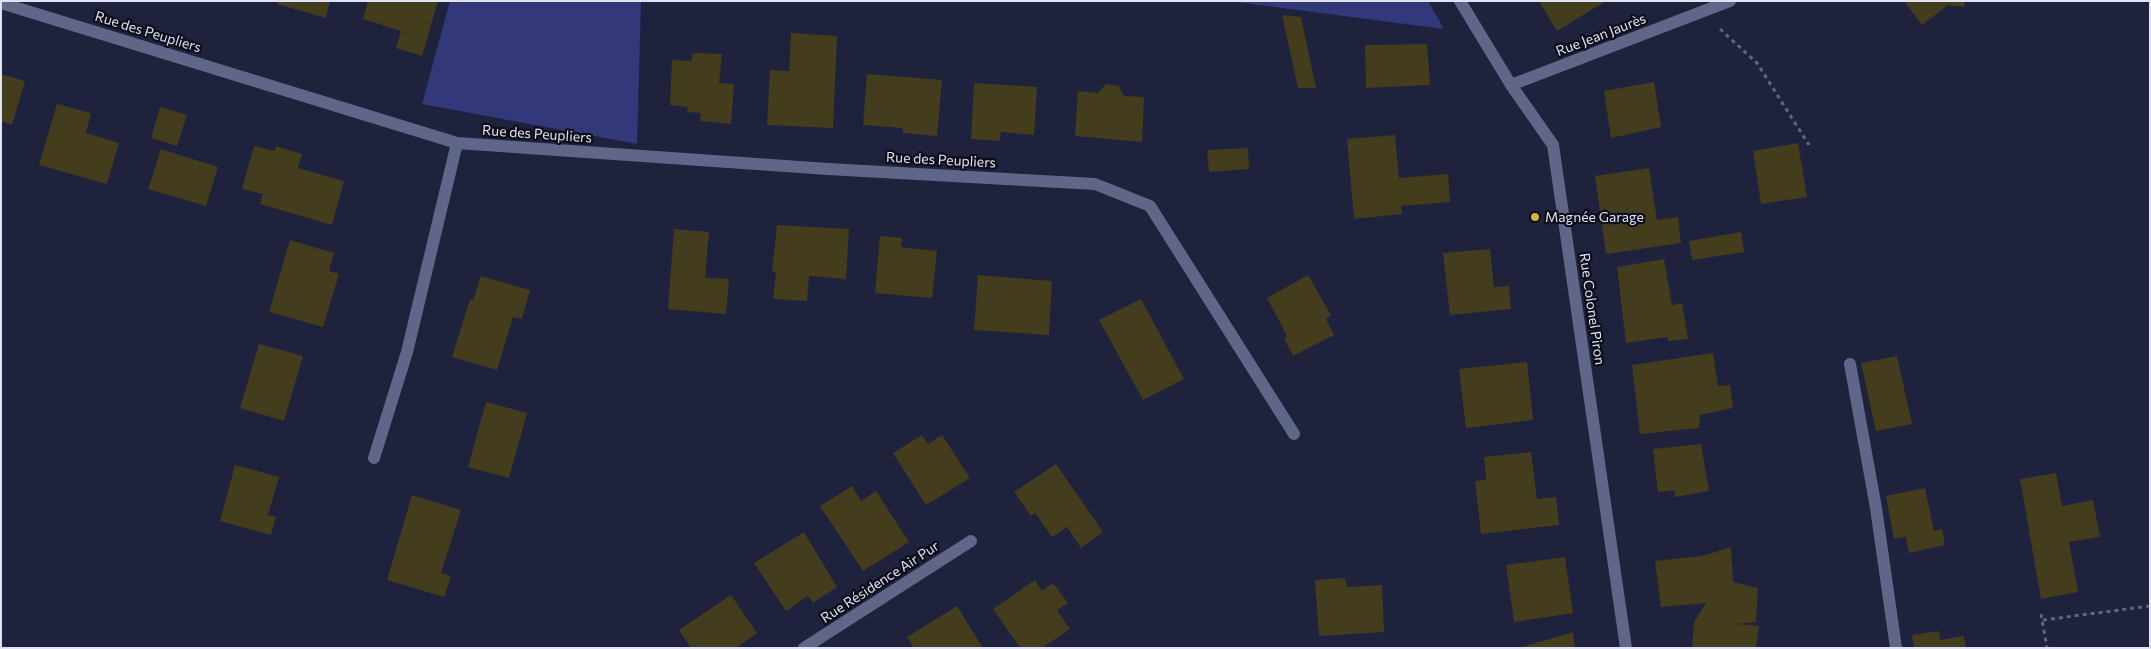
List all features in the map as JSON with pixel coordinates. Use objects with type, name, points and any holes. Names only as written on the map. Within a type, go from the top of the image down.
[{"type":"street","name":"Rue Colonel Piron","points":[[1460,1],[1511,85],[1553,145],[1626,648]]},
{"type":"street","name":"Rue Jean Jaurès","points":[[1511,85],[1730,1]]},
{"type":"street","name":"Rue des Peupliers","points":[[1,3],[458,143],[1095,184],[1150,206],[1294,434]]},
{"type":"street","points":[[374,458],[407,352],[458,143]]},
{"type":"street","points":[[1850,364],[1876,508],[1896,648]]},
{"type":"street","name":"Rue Résidence Air Pur","points":[[804,648],[971,541]]},
{"type":"path","points":[[1702,12],[1757,63],[1809,145]]},
{"type":"path","points":[[2043,620],[2150,606]]},
{"type":"path","points":[[2041,614],[2047,648]]},
{"type":"shaded area","points":[[450,1],[641,1],[637,144],[422,104]]},
{"type":"shaded area","points":[[1229,1],[1428,1],[1444,29]]},
{"type":"building","points":[[278,1],[330,1],[326,18],[277,4]]},
{"type":"building","points":[[368,1],[438,1],[422,56],[396,48],[401,31],[363,19]]},
{"type":"building","points":[[1539,1],[1606,1],[1557,31]]},
{"type":"building","points":[[1904,1],[1965,1],[1964,7],[1948,5],[1922,25]]},
{"type":"building","points":[[1282,15],[1301,17],[1316,88],[1298,88]]},
{"type":"building","points":[[791,33],[837,36],[833,128],[767,125],[770,70],[789,71]]},
{"type":"building","points":[[1427,44],[1430,85],[1366,88],[1365,45]]},
{"type":"building","points":[[693,53],[722,54],[719,83],[734,84],[731,124],[700,121],[701,113],[687,112],[688,107],[670,105],[672,60],[691,61]]},
{"type":"building","points":[[1,74],[25,81],[12,125],[1,121]]},
{"type":"building","points":[[867,74],[942,80],[937,136],[903,133],[903,128],[863,125]]},
{"type":"building","points":[[1654,82],[1661,127],[1611,138],[1604,91]]},
{"type":"building","points":[[974,83],[1037,87],[1034,135],[1001,132],[1000,141],[971,139]]},
{"type":"building","points":[[1106,84],[1119,86],[1124,96],[1144,97],[1142,142],[1075,136],[1078,91],[1098,93]]},
{"type":"building","points":[[57,104],[91,113],[86,133],[119,143],[107,184],[39,165]]},
{"type":"building","points":[[160,107],[187,115],[177,146],[151,138]]},
{"type":"building","points":[[1395,135],[1399,178],[1448,174],[1450,202],[1401,206],[1402,214],[1354,219],[1347,139]]},
{"type":"building","points":[[1798,143],[1807,197],[1761,204],[1753,151]]},
{"type":"building","points":[[254,146],[275,151],[276,146],[302,154],[298,168],[344,181],[332,225],[260,204],[263,194],[242,189]]},
{"type":"building","points":[[1248,148],[1249,169],[1209,172],[1207,150]]},
{"type":"building","points":[[161,149],[218,167],[206,206],[148,189]]},
{"type":"building","points":[[1649,168],[1657,220],[1678,217],[1681,243],[1606,254],[1595,176]]},
{"type":"building","points":[[777,225],[849,229],[846,279],[809,276],[807,301],[773,299],[776,273],[772,271]]},
{"type":"building","points":[[674,229],[709,232],[705,278],[729,279],[726,314],[668,309]]},
{"type":"building","points":[[1741,232],[1744,252],[1692,260],[1689,241]]},
{"type":"building","points":[[880,236],[902,238],[901,247],[937,251],[932,298],[875,293]]},
{"type":"building","points":[[290,240],[334,253],[329,271],[339,274],[323,327],[269,312]]},
{"type":"building","points":[[1490,249],[1494,287],[1509,286],[1511,309],[1450,315],[1443,253]]},
{"type":"building","points":[[1664,259],[1672,305],[1682,303],[1688,339],[1668,341],[1667,337],[1626,343],[1617,267]]},
{"type":"building","points":[[978,275],[1052,281],[1049,335],[974,330]]},
{"type":"building","points":[[1308,275],[1331,315],[1326,319],[1334,335],[1293,356],[1284,338],[1287,336],[1267,298]]},
{"type":"building","points":[[481,276],[530,290],[522,319],[513,317],[497,370],[452,357],[470,299],[473,300]]},
{"type":"building","points":[[1141,299],[1184,379],[1143,400],[1099,320]]},
{"type":"building","points":[[259,344],[303,356],[284,421],[240,408]]},
{"type":"building","points":[[1713,353],[1718,386],[1730,385],[1733,408],[1700,415],[1699,428],[1640,434],[1632,365]]},
{"type":"building","points":[[1897,356],[1912,424],[1876,431],[1861,363]]},
{"type":"building","points":[[1527,362],[1533,420],[1466,428],[1459,369]]},
{"type":"building","points":[[486,402],[527,413],[509,478],[468,467]]},
{"type":"building","points":[[922,435],[928,444],[942,435],[970,478],[926,505],[893,453]]},
{"type":"building","points":[[1701,444],[1709,491],[1675,497],[1674,490],[1658,492],[1653,449]]},
{"type":"building","points":[[1531,452],[1537,499],[1556,497],[1559,525],[1481,534],[1475,481],[1486,480],[1484,457]]},
{"type":"building","points":[[1056,464],[1103,532],[1081,548],[1067,527],[1052,537],[1035,513],[1031,516],[1014,492]]},
{"type":"building","points":[[235,465],[279,477],[268,515],[276,517],[271,535],[220,521]]},
{"type":"building","points":[[2056,473],[2062,506],[2093,500],[2100,537],[2069,542],[2078,592],[2041,599],[2020,479]]},
{"type":"building","points":[[852,486],[861,501],[876,491],[909,542],[863,571],[820,506]]},
{"type":"building","points":[[1925,488],[1934,531],[1942,529],[1945,545],[1909,553],[1906,537],[1894,539],[1886,496]]},
{"type":"building","points":[[412,495],[461,510],[441,573],[451,576],[444,597],[387,580]]},
{"type":"building","points":[[804,532],[837,587],[813,603],[808,596],[786,611],[754,563]]},
{"type":"building","points":[[1731,547],[1733,582],[1758,588],[1756,622],[1737,624],[1759,626],[1756,648],[1692,648],[1694,622],[1706,603],[1661,607],[1655,561],[1702,556]]},
{"type":"building","points":[[1565,557],[1573,613],[1514,622],[1506,565]]},
{"type":"building","points":[[1345,578],[1347,587],[1382,585],[1384,632],[1319,636],[1315,580]]},
{"type":"building","points":[[1035,580],[1042,591],[1053,583],[1068,603],[1057,610],[1070,629],[1042,648],[1020,648],[993,609]]},
{"type":"building","points":[[731,595],[757,633],[736,648],[691,648],[679,630]]},
{"type":"building","points":[[957,606],[983,648],[914,648],[907,637]]},
{"type":"building","points":[[1939,631],[1940,640],[1964,636],[1966,648],[1914,648],[1912,635]]},
{"type":"building","points":[[1573,632],[1575,648],[1522,648],[1522,647]]},
{"type":"place","name":"Magnée Garage","points":[[1535,217]]}]
